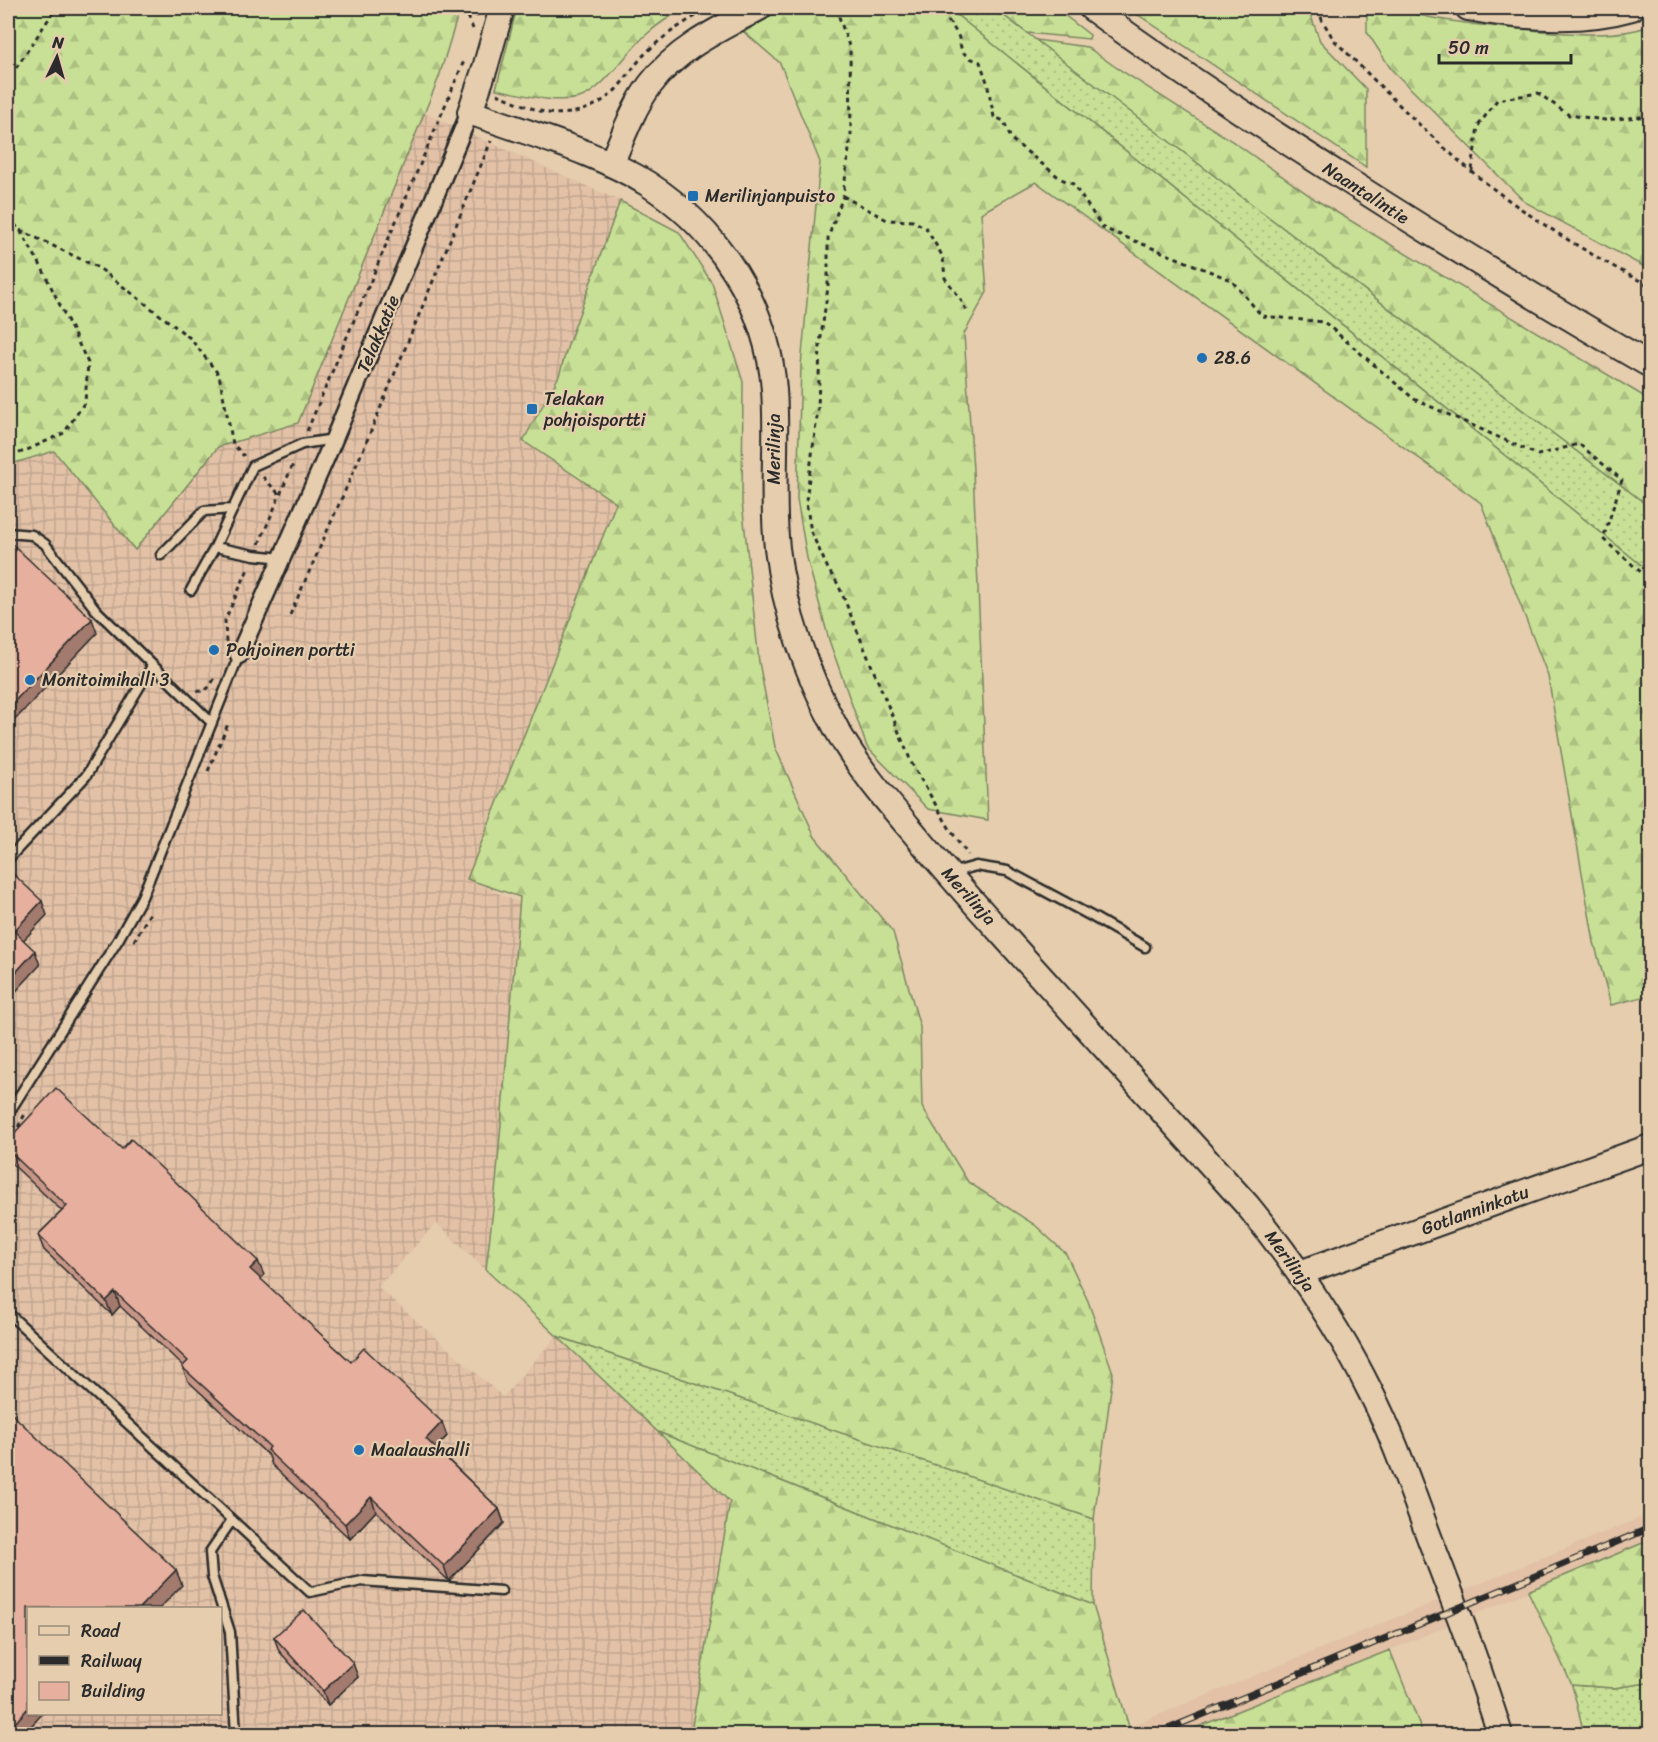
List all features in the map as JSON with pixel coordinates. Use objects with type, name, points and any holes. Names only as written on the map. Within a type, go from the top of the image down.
[{"type":"street","name":"Telakkatie","points":[[233,652],[282,558],[334,439],[470,111],[502,8]]},
{"type":"street","points":[[611,164],[639,102],[651,83],[664,69],[683,52],[759,8]]},
{"type":"street","name":"Naantalintie","points":[[1090,8],[1149,51],[1252,120],[1512,284],[1650,364]]},
{"type":"street","points":[[1468,8],[1520,15],[1565,16],[1615,12],[1632,8]]},
{"type":"street","name":"Merilinja","points":[[470,111],[611,164],[670,199],[714,241],[729,262],[756,311],[766,341],[774,390],[777,549],[795,630],[822,700],[837,731],[874,788],[948,874],[1248,1206],[1300,1273],[1341,1337],[1371,1393],[1452,1595],[1487,1690],[1500,1734]]},
{"type":"street","name":"Gotlanninkatu","points":[[1300,1273],[1650,1147]]},
{"type":"lane","points":[[191,590],[215,547],[253,466],[302,444],[334,439]]},
{"type":"lane","points":[[160,555],[204,511],[232,509]]},
{"type":"lane","points":[[8,533],[32,535],[45,544],[96,610],[211,722]]},
{"type":"lane","points":[[215,547],[282,558]]},
{"type":"lane","points":[[8,1114],[118,940],[142,897],[211,722],[233,652]]},
{"type":"lane","points":[[8,859],[86,776],[152,666]]},
{"type":"lane","points":[[948,874],[976,866],[1008,871],[1145,947]]},
{"type":"lane","points":[[8,1313],[310,1592],[362,1581],[501,1591]]},
{"type":"lane","points":[[222,1607],[212,1576],[210,1552],[232,1520]]},
{"type":"lane","points":[[222,1607],[230,1632],[236,1734]]},
{"type":"path","points":[[8,72],[16,68],[56,8]]},
{"type":"path","points":[[465,8],[473,29]]},
{"type":"path","points":[[471,38],[478,8]]},
{"type":"path","points":[[478,87],[549,113],[568,114],[583,111],[600,102],[619,87],[633,66],[650,48],[710,8]]},
{"type":"path","points":[[836,8],[850,49],[851,134],[843,196],[828,238],[828,287],[820,344],[818,409],[806,501],[811,532],[829,571],[838,584],[912,764],[951,831],[976,866]]},
{"type":"path","points":[[935,8],[943,12],[958,36],[960,47],[967,57],[980,62],[987,82],[994,117],[1004,121],[1011,139],[1061,179],[1073,184],[1104,228],[1231,280],[1262,316],[1324,322],[1414,399],[1538,455],[1579,444],[1622,480],[1603,540],[1650,580]]},
{"type":"path","points":[[1319,8],[1322,20],[1334,40],[1442,145],[1494,189],[1593,254],[1650,286]]},
{"type":"path","points":[[233,652],[225,620],[466,57]]},
{"type":"path","points":[[1472,170],[1478,126],[1497,100],[1538,93],[1569,115],[1605,120],[1650,116]]},
{"type":"path","points":[[290,615],[363,450],[507,98]]},
{"type":"path","points":[[843,196],[886,220],[913,221],[926,228],[943,257],[945,278],[960,298],[968,314]]},
{"type":"path","points":[[8,218],[20,230],[41,266],[88,363],[85,402],[64,433],[8,457]]},
{"type":"path","points":[[20,230],[99,268],[190,338],[219,375],[233,444],[279,495]]},
{"type":"path","points":[[194,689],[198,692],[204,690],[210,686],[214,677]]},
{"type":"shaded area","points":[[424,113],[620,201],[559,376],[523,440],[616,503],[467,879],[520,903],[500,1140],[486,1270],[436,1223],[378,1287],[503,1397],[557,1336],[730,1502],[691,1731],[698,1734],[8,1734],[8,465],[54,451],[135,550],[218,447],[298,423]]},
{"type":"shaded area","points":[[1650,1514],[1650,1540],[1390,1650],[1180,1734],[1130,1734],[1129,1727]]},
{"type":"green space","points":[[8,8],[460,8],[439,77],[298,423],[218,447],[135,550],[54,451],[8,465]]},
{"type":"green space","points":[[517,8],[685,8],[647,34],[597,88],[579,98],[558,100],[496,89]]},
{"type":"green space","points":[[785,8],[948,8],[1650,572],[1650,995],[1611,1005],[1594,942],[1548,676],[1481,503],[1036,182],[981,213],[987,292],[964,334],[973,470],[988,820],[928,809],[867,747],[829,640],[807,558],[797,499],[801,366],[820,162],[780,63],[744,32]]},
{"type":"green space","points":[[948,8],[994,8],[1650,507],[1650,572]]},
{"type":"green space","points":[[994,8],[1055,8],[1090,35],[1089,39],[1027,33]]},
{"type":"green space","points":[[1128,8],[1308,8],[1320,41],[1366,89],[1366,167]]},
{"type":"green space","points":[[1367,8],[1394,10],[1477,25],[1569,33],[1610,34],[1650,26],[1650,270],[1525,202],[1391,69],[1367,32]]},
{"type":"green space","points":[[1036,40],[1087,47],[1235,143],[1316,200],[1650,400],[1650,507]]},
{"type":"green space","points":[[620,201],[679,232],[712,283],[743,382],[742,502],[759,662],[775,747],[815,837],[893,932],[920,1027],[922,1107],[968,1182],[1035,1225],[1066,1254],[1088,1301],[1113,1373],[1094,1519],[557,1336],[486,1270],[496,1183],[520,897],[467,879],[616,503],[523,441],[559,376]]},
{"type":"green space","points":[[557,1336],[1094,1519],[1093,1605],[658,1432]]},
{"type":"green space","points":[[658,1432],[1093,1605],[1129,1727],[1109,1734],[698,1734],[691,1732],[730,1502]]},
{"type":"green space","points":[[1650,1540],[1650,1685],[1647,1683],[1614,1688],[1572,1685],[1528,1591]]},
{"type":"green space","points":[[1390,1650],[1422,1731],[1417,1734],[1180,1734]]},
{"type":"green space","points":[[1647,1683],[1650,1685],[1650,1734],[1584,1734],[1572,1685],[1614,1688]]},
{"type":"building","name":"Monitoimihalli 3","points":[[8,540],[92,619],[8,708]]},
{"type":"building","points":[[8,869],[42,901],[14,931],[35,951],[8,981]]},
{"type":"building","points":[[56,1088],[122,1149],[131,1139],[258,1261],[250,1269],[351,1362],[364,1348],[442,1422],[426,1439],[499,1509],[444,1566],[371,1497],[345,1524],[267,1450],[270,1447],[182,1367],[188,1361],[115,1292],[106,1301],[38,1235],[67,1206],[8,1150],[8,1140]]},
{"type":"building","points":[[11,1413],[176,1570],[140,1607],[27,1607],[27,1709],[8,1731],[8,1418]]},
{"type":"building","points":[[304,1610],[353,1663],[323,1691],[274,1637]]},
{"type":"railway","points":[[1156,1734],[1650,1528]]},
{"type":"place","name":"Merilinjanpuisto","points":[[693,196]]},
{"type":"place","name":"28.6","points":[[1202,358]]},
{"type":"place","name":"Telakan pohjoisportti","points":[[532,409]]},
{"type":"place","name":"Pohjoinen portti","points":[[214,650]]},
{"type":"place","name":"Monitoimihalli 3","points":[[30,680]]},
{"type":"place","name":"Maalaushalli","points":[[359,1450]]}]
